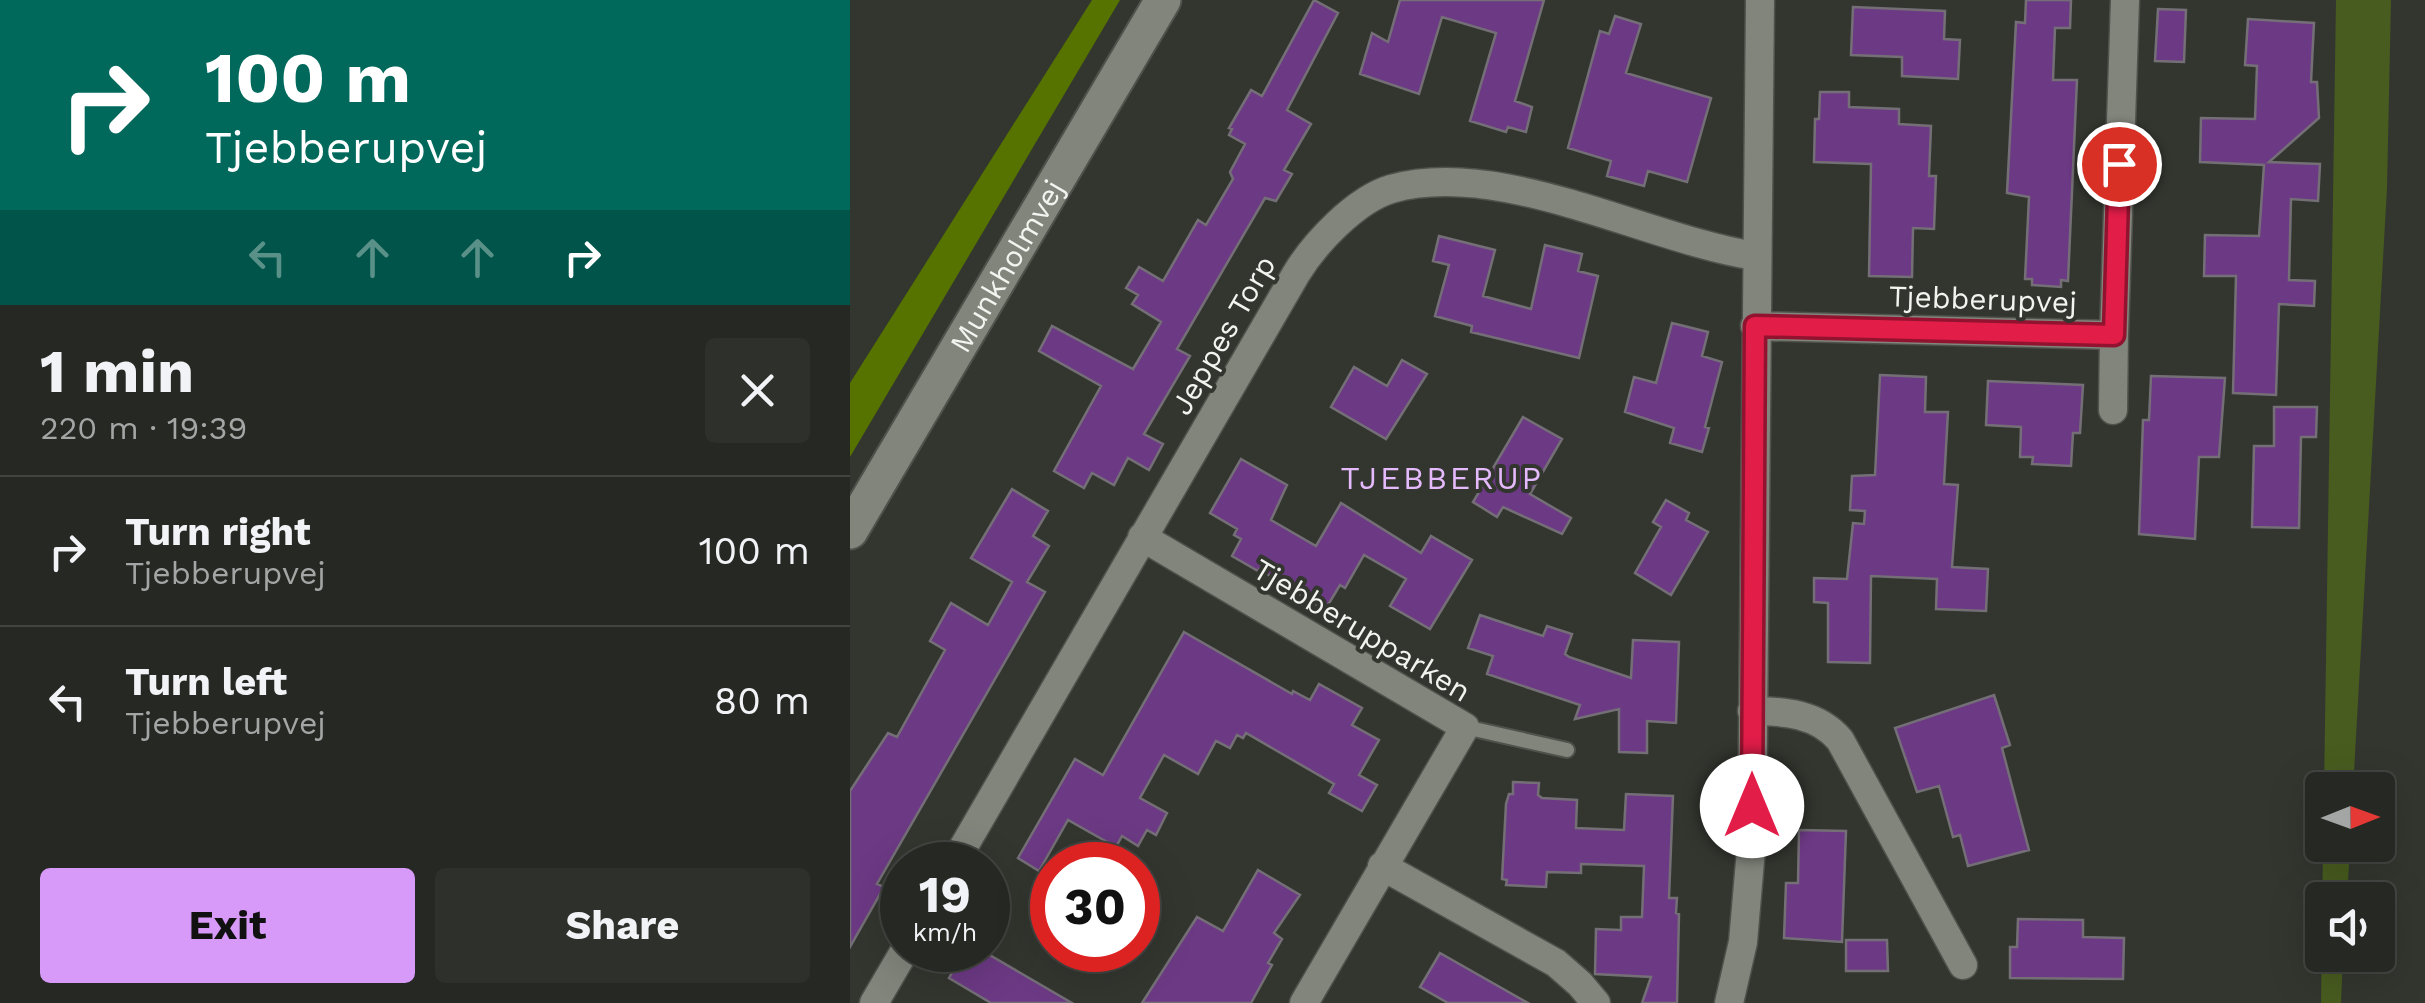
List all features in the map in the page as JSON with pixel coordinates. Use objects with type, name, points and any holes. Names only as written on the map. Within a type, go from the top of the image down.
[{"type":"street","name":"Munkholmvej","points":[[850,531],[1163,0]]},
{"type":"street","points":[[1729,1003],[1748,907],[1760,0]]},
{"type":"street","name":"Tjebberupvej","points":[[1755,326],[2114,335],[2125,0]]},
{"type":"street","name":"Jeppes Torp","points":[[967,842],[1310,251],[1334,227],[1388,190],[1450,183],[1515,191],[1756,256]]},
{"type":"street","points":[[2114,335],[2114,410]]},
{"type":"street","name":"Tjebberupparken","points":[[1142,537],[1464,727],[1304,1003]]},
{"type":"street","points":[[1752,711],[1804,716],[1831,730],[1840,740],[1963,965]]},
{"type":"street","points":[[1382,866],[1556,963],[1596,1003]]},
{"type":"street","points":[[874,1003],[892,972]]},
{"type":"lane","points":[[1464,727],[1566,750]]},
{"type":"green space","points":[[1092,0],[1120,0],[850,457],[850,383]]},
{"type":"green space","points":[[2336,0],[2391,0],[2387,188],[2354,772],[2324,772]]},
{"type":"green space","points":[[2323,862],[2349,862],[2348,882],[2322,882]]},
{"type":"green space","points":[[2321,972],[2342,972],[2341,1003],[2321,1003]]},
{"type":"building","points":[[1314,0],[1338,13],[1287,110],[1311,124],[1284,170],[1292,174],[1276,201],[1265,198],[1177,349],[1190,356],[1144,434],[1163,444],[1149,470],[1128,458],[1114,485],[1092,473],[1084,488],[1054,471],[1101,386],[1039,351],[1052,326],[1133,369],[1161,322],[1132,304],[1138,295],[1126,288],[1139,267],[1163,281],[1198,220],[1206,225],[1233,179],[1230,172],[1245,144],[1229,135],[1229,128],[1251,90],[1262,96]]},
{"type":"building","points":[[1400,0],[1544,0],[1515,101],[1532,107],[1526,132],[1508,127],[1506,132],[1470,121],[1496,33],[1442,17],[1419,94],[1360,74],[1372,33],[1388,42]]},
{"type":"building","points":[[2026,0],[2071,0],[2070,28],[2055,28],[2053,80],[2077,80],[2068,281],[2061,280],[2061,287],[2032,285],[2032,279],[2025,279],[2029,197],[2007,193],[2016,22],[2025,23]]},
{"type":"building","points":[[1853,7],[1945,11],[1944,39],[1960,40],[1958,79],[1902,76],[1902,57],[1851,55]]},
{"type":"building","points":[[2158,9],[2186,10],[2184,62],[2155,61]]},
{"type":"building","points":[[1615,16],[1641,24],[1626,73],[1711,98],[1687,182],[1648,171],[1644,186],[1607,176],[1611,161],[1568,148],[1600,31],[1609,34]]},
{"type":"building","points":[[2248,19],[2314,23],[2311,82],[2317,82],[2319,118],[2269,162],[2320,164],[2318,201],[2291,199],[2289,280],[2315,281],[2314,306],[2279,304],[2276,395],[2233,393],[2236,276],[2204,276],[2205,235],[2259,236],[2264,165],[2200,162],[2201,118],[2255,119],[2257,66],[2245,65]]},
{"type":"building","points":[[1820,92],[1849,92],[1849,107],[1899,109],[1899,124],[1931,126],[1929,176],[1936,176],[1934,229],[1913,228],[1912,277],[1869,276],[1871,164],[1814,162]]},
{"type":"building","points":[[1439,236],[1495,250],[1483,296],[1531,309],[1545,245],[1582,254],[1578,271],[1598,276],[1579,358],[1471,332],[1472,326],[1435,316],[1449,265],[1433,261]]},
{"type":"building","points":[[1672,323],[1708,332],[1702,356],[1722,362],[1702,452],[1670,443],[1674,428],[1625,412],[1634,377],[1656,383]]},
{"type":"building","points":[[1402,360],[1427,374],[1386,439],[1331,407],[1354,367],[1387,386]]},
{"type":"building","points":[[1880,375],[1926,377],[1925,412],[1948,412],[1944,484],[1958,485],[1952,567],[1988,569],[1986,611],[1936,609],[1937,579],[1871,576],[1870,663],[1828,662],[1828,603],[1814,602],[1814,578],[1847,579],[1853,523],[1864,524],[1865,511],[1850,510],[1852,476],[1875,475]]},
{"type":"building","points":[[2151,376],[2225,378],[2219,457],[2199,457],[2195,539],[2139,534],[2143,420],[2149,420]]},
{"type":"building","points":[[1988,381],[2083,385],[2080,433],[2073,433],[2071,466],[2032,464],[2033,457],[2020,457],[2021,427],[1986,425]]},
{"type":"building","points":[[2274,407],[2317,407],[2316,437],[2301,437],[2299,528],[2252,527],[2254,446],[2274,446]]},
{"type":"building","points":[[1523,417],[1562,439],[1530,494],[1571,518],[1562,534],[1503,507],[1497,517],[1473,502]]},
{"type":"building","points":[[1241,459],[1287,485],[1271,520],[1316,546],[1341,503],[1421,553],[1431,536],[1472,560],[1430,629],[1390,606],[1406,579],[1364,555],[1345,588],[1340,585],[1325,610],[1232,556],[1241,539],[1234,535],[1237,529],[1210,513]]},
{"type":"building","points":[[1012,489],[1048,511],[1033,536],[1049,546],[1027,582],[1045,592],[901,842],[880,842],[880,894],[850,947],[850,791],[888,733],[897,737],[945,650],[930,641],[951,603],[988,625],[1012,582],[971,558]]},
{"type":"building","points":[[1666,500],[1689,513],[1686,520],[1708,532],[1671,595],[1635,573],[1661,527],[1653,522]]},
{"type":"building","points":[[1480,615],[1543,636],[1547,626],[1572,634],[1565,654],[1569,657],[1631,678],[1633,640],[1679,642],[1676,723],[1647,721],[1647,753],[1619,752],[1619,709],[1575,719],[1580,705],[1487,674],[1493,656],[1468,648]]},
{"type":"building","points":[[1184,632],[1292,694],[1293,691],[1310,700],[1319,684],[1362,708],[1352,725],[1379,740],[1359,775],[1377,785],[1362,811],[1329,793],[1334,784],[1246,733],[1243,738],[1237,735],[1230,748],[1216,741],[1198,774],[1164,755],[1140,798],[1167,813],[1156,835],[1147,830],[1140,842],[1122,836],[1119,842],[1107,842],[1068,820],[1055,842],[1030,842],[1030,865],[1018,858],[1075,759],[1103,775]]},
{"type":"building","points":[[1994,695],[2010,745],[2002,748],[2029,850],[1968,866],[1960,835],[1953,837],[1939,786],[1917,792],[1895,728]]},
{"type":"building","points":[[1513,782],[1539,783],[1538,795],[1542,798],[1577,800],[1576,828],[1624,830],[1626,794],[1673,796],[1669,898],[1677,898],[1679,914],[1677,1003],[1642,1003],[1651,977],[1595,974],[1596,929],[1621,930],[1621,917],[1642,917],[1644,866],[1581,864],[1581,873],[1547,872],[1546,887],[1506,885],[1507,880],[1502,879],[1506,804],[1509,794],[1513,794]]},
{"type":"building","points":[[1799,830],[1846,831],[1842,942],[1784,938],[1786,883],[1798,883]]},
{"type":"building","points":[[1258,870],[1300,895],[1274,933],[1282,939],[1251,1003],[1142,1003],[1197,917],[1223,931]]},
{"type":"building","points":[[2018,919],[2083,920],[2083,937],[2124,938],[2123,979],[2010,978],[2010,947],[2017,947]]},
{"type":"building","points":[[1846,940],[1887,940],[1888,971],[1846,971]]},
{"type":"building","points":[[1440,953],[1528,1003],[1448,1003],[1420,987]]},
{"type":"building","points":[[1010,967],[1072,1003],[991,1003],[949,978],[952,972],[1010,972]]},
{"type":"district","name":"TJEBBERUP","points":[[1442,478]]},
{"type":"route","points":[[1752,806],[1755,326],[2114,335],[2119,164]]}]
